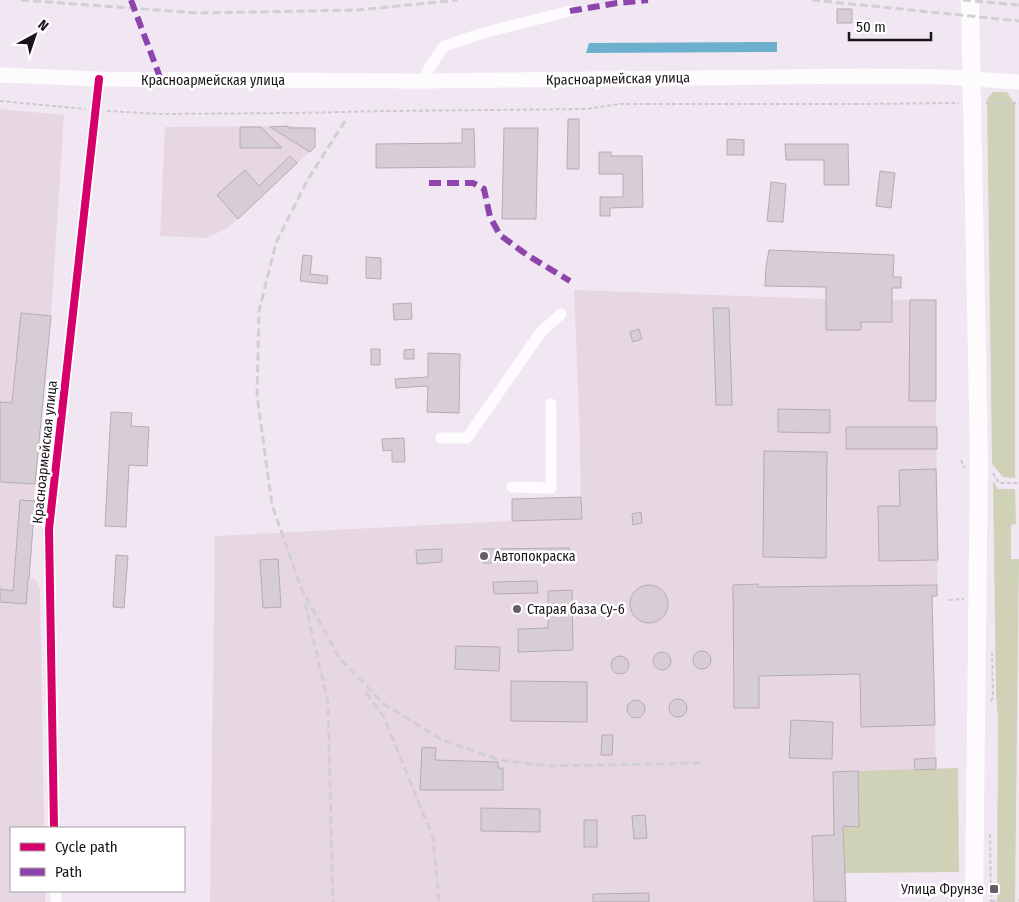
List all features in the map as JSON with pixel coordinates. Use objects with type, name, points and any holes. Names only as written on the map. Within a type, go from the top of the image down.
[{"type":"highway","points":[[970,0],[978,459],[974,902]]},
{"type":"main road","points":[[0,75],[99,79]]},
{"type":"main road","name":"Красноармейская улица","points":[[99,79],[424,81],[863,76],[946,77],[1016,84]]},
{"type":"street","points":[[424,81],[428,70],[444,46],[483,33],[570,11]]},
{"type":"street","name":"Красноармейская улица","points":[[54,827],[49,529],[99,79]]},
{"type":"street","points":[[440,438],[467,438],[541,332],[561,314]]},
{"type":"street","points":[[512,487],[551,488],[551,404]]},
{"type":"path","points":[[0,101],[160,114],[292,114],[390,110],[587,109],[619,104],[964,103]]},
{"type":"path","points":[[983,103],[1019,103]]},
{"type":"path","points":[[999,483],[1019,483]]},
{"type":"path","points":[[992,901],[1005,899],[1019,900]]},
{"type":"shaded area","points":[[0,109],[64,115],[51,316],[35,484],[29,578],[36,580],[40,588],[44,827],[10,827],[10,892],[45,892],[45,902],[0,902]]},
{"type":"shaded area","points":[[288,126],[315,128],[315,147],[238,219],[226,229],[206,238],[160,236],[165,127]]},
{"type":"shaded area","points":[[574,290],[826,299],[936,300],[938,560],[937,596],[932,597],[936,769],[858,772],[859,827],[843,827],[846,902],[210,902],[215,536],[581,519]]},
{"type":"green space","points":[[993,92],[1007,92],[1015,105],[1015,478],[1003,477],[992,464],[987,99]]},
{"type":"green space","points":[[993,481],[998,489],[1015,489],[1016,524],[1011,525],[1011,559],[1019,559],[1015,902],[997,902],[998,719]]},
{"type":"green space","points":[[958,768],[959,872],[845,873],[843,826],[859,826],[858,771]]},
{"type":"water","points":[[777,42],[777,52],[586,53],[589,43]]},
{"type":"building","points":[[837,9],[852,9],[852,23],[837,23]]},
{"type":"building","points":[[568,119],[579,119],[579,169],[567,169]]},
{"type":"building","points":[[288,126],[288,128],[315,128],[315,147],[310,152],[270,127]]},
{"type":"building","points":[[240,127],[261,127],[282,148],[240,148]]},
{"type":"building","points":[[504,128],[538,128],[536,219],[502,219]]},
{"type":"building","points":[[462,129],[474,129],[475,167],[376,168],[376,144],[462,143]]},
{"type":"building","points":[[727,139],[744,140],[744,155],[727,155]]},
{"type":"building","points":[[785,144],[848,144],[849,185],[824,185],[824,160],[786,160]]},
{"type":"building","points":[[599,152],[611,152],[611,156],[642,156],[643,207],[610,208],[610,216],[600,216],[600,197],[623,197],[623,174],[599,174]]},
{"type":"building","points":[[290,156],[297,163],[238,219],[217,195],[245,170],[259,186]]},
{"type":"building","points":[[880,171],[895,173],[891,208],[876,206]]},
{"type":"building","points":[[771,182],[786,184],[783,222],[767,221]]},
{"type":"building","points":[[769,250],[894,255],[893,277],[901,277],[901,288],[892,288],[892,322],[861,322],[861,330],[826,330],[826,287],[765,286]]},
{"type":"building","points":[[303,255],[312,256],[310,274],[328,276],[327,284],[300,281]]},
{"type":"building","points":[[366,257],[381,258],[381,279],[366,278]]},
{"type":"building","points":[[910,300],[936,300],[936,401],[909,401]]},
{"type":"building","points":[[411,303],[412,319],[394,320],[393,304]]},
{"type":"building","points":[[713,308],[729,308],[732,405],[716,405]]},
{"type":"building","points":[[21,313],[51,316],[35,484],[0,482],[0,402],[12,403]]},
{"type":"building","points":[[639,329],[642,339],[633,342],[630,332]]},
{"type":"building","points":[[371,349],[380,349],[380,365],[371,365]]},
{"type":"building","points":[[414,349],[414,359],[404,359],[404,350]]},
{"type":"building","points":[[428,353],[460,354],[459,413],[427,412],[428,386],[396,388],[395,379],[428,377]]},
{"type":"building","points":[[778,409],[830,410],[830,433],[778,432]]},
{"type":"building","points":[[111,412],[132,413],[131,426],[149,427],[147,466],[129,465],[126,527],[105,526]]},
{"type":"building","points":[[846,427],[937,427],[937,449],[846,449]]},
{"type":"building","points":[[404,438],[405,462],[392,462],[392,450],[383,451],[382,439]]},
{"type":"building","points":[[764,451],[827,452],[826,558],[763,557]]},
{"type":"building","points":[[936,469],[938,560],[879,561],[878,506],[900,506],[899,470]]},
{"type":"building","points":[[581,497],[582,519],[512,521],[512,499]]},
{"type":"building","points":[[20,500],[35,501],[26,604],[0,602],[0,589],[13,591]]},
{"type":"building","points":[[641,512],[642,523],[633,525],[632,514]]},
{"type":"building","points":[[569,548],[570,562],[483,563],[483,549]]},
{"type":"building","points":[[442,549],[442,562],[417,564],[416,550]]},
{"type":"building","points":[[116,555],[128,556],[124,608],[113,607]]},
{"type":"building","points":[[278,559],[281,607],[263,608],[260,560]]},
{"type":"building","points":[[537,581],[538,593],[494,594],[493,582]]},
{"type":"building","points":[[758,584],[758,587],[937,585],[937,596],[932,596],[935,725],[861,727],[860,674],[759,676],[759,708],[734,708],[733,585]]},
{"type":"building","points":[[649,585],[663,590],[668,604],[663,618],[649,623],[635,618],[630,604],[635,590]]},
{"type":"building","points":[[572,590],[573,650],[518,652],[518,629],[548,628],[548,591]]},
{"type":"building","points":[[456,646],[500,647],[499,671],[455,669]]},
{"type":"building","points":[[702,651],[708,654],[711,660],[708,666],[702,669],[696,666],[693,660],[696,654]]},
{"type":"building","points":[[662,652],[668,655],[671,661],[668,667],[662,670],[656,667],[653,661],[656,655]]},
{"type":"building","points":[[620,656],[626,659],[629,665],[626,671],[620,674],[614,671],[611,665],[614,659]]},
{"type":"building","points":[[511,681],[587,682],[587,722],[511,721]]},
{"type":"building","points":[[678,699],[684,702],[687,708],[684,714],[678,717],[672,714],[669,708],[672,702]]},
{"type":"building","points":[[636,700],[642,703],[645,709],[642,715],[636,718],[630,715],[627,709],[630,703]]},
{"type":"building","points":[[791,720],[833,722],[832,759],[789,758]]},
{"type":"building","points":[[602,735],[613,735],[612,755],[601,755]]},
{"type":"building","points":[[422,747],[436,748],[435,760],[498,762],[498,768],[503,768],[503,790],[420,790]]},
{"type":"building","points":[[936,758],[936,769],[915,770],[914,759]]},
{"type":"building","points":[[858,771],[859,827],[843,826],[846,902],[814,902],[812,836],[834,835],[833,772]]},
{"type":"building","points":[[481,808],[540,809],[540,832],[481,831]]},
{"type":"building","points":[[645,815],[647,838],[634,839],[632,816]]},
{"type":"building","points":[[584,820],[597,820],[597,847],[584,847]]},
{"type":"building","points":[[649,893],[649,902],[593,902],[593,894]]},
{"type":"railway","points":[[21,0],[198,13],[358,10],[458,0]]},
{"type":"railway","points":[[812,0],[1019,21]]},
{"type":"railway","points":[[963,0],[1019,5]]},
{"type":"railway","points":[[345,121],[308,179],[276,243],[259,311],[257,395],[272,505],[301,588],[340,659],[384,704],[442,740],[500,760],[549,766],[703,763]]},
{"type":"railway","points":[[305,603],[328,703],[333,902]]},
{"type":"railway","points":[[366,693],[384,717],[433,838],[439,902]]},
{"type":"marked path","points":[[131,0],[161,80]]},
{"type":"marked path","points":[[570,11],[648,0]]},
{"type":"marked path","points":[[429,183],[473,183],[484,189],[490,217],[500,235],[527,255],[570,281]]},
{"type":"cycle path","points":[[54,827],[49,529],[99,79]]},
{"type":"place","name":"Автопокраска","points":[[484,556]]},
{"type":"place","name":"Старая база Су-6","points":[[517,609]]},
{"type":"place","name":"Улица Фрунзе","points":[[994,889]]}]
